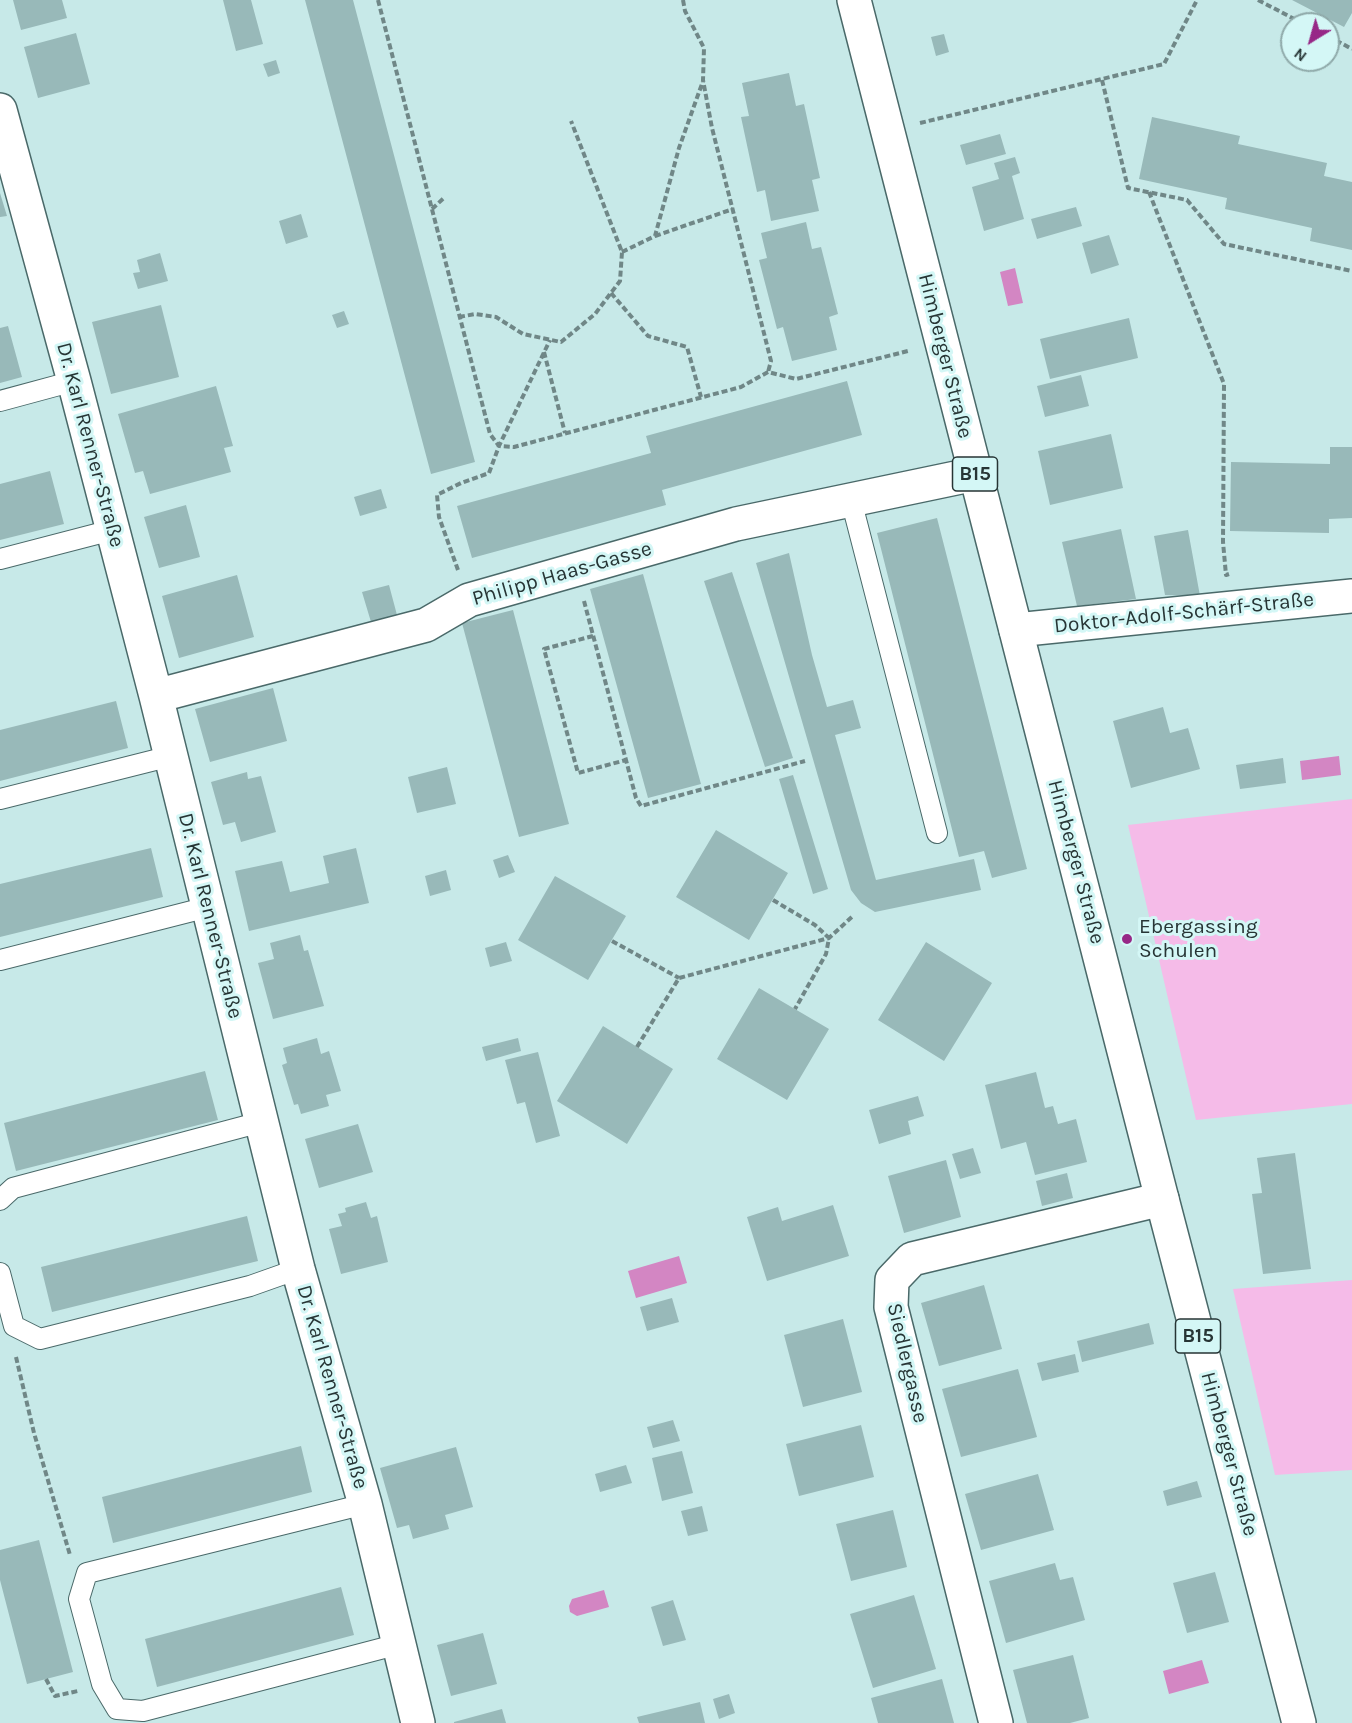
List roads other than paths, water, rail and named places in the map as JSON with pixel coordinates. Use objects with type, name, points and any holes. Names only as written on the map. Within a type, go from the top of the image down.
[{"type":"street","name":"Himberger Straße","points":[[854,0],[1299,1723]]},
{"type":"street","name":"Dr. Karl Renner-Straße","points":[[0,110],[156,696],[298,1269],[365,1504],[418,1723]]},
{"type":"street","name":"Philipp Haas-Gasse","points":[[156,696],[426,625],[469,600],[736,524],[975,474]]},
{"type":"street","name":"Doktor-Adolf-Schärf-Straße","points":[[1016,630],[1352,596]]},
{"type":"street","name":"Siedlergasse","points":[[996,1723],[891,1307],[892,1280],[912,1260],[1162,1199]]},
{"type":"lane","points":[[0,401],[74,381]]},
{"type":"lane","points":[[850,500],[937,833]]},
{"type":"lane","points":[[0,559],[112,530]]},
{"type":"lane","points":[[0,798],[171,756]]},
{"type":"lane","points":[[0,960],[208,907]]},
{"type":"lane","points":[[0,1200],[13,1188],[261,1122]]},
{"type":"lane","points":[[0,1273],[14,1326],[40,1339],[250,1286],[298,1269]]},
{"type":"lane","points":[[365,1504],[87,1573],[79,1599],[102,1684],[117,1709],[143,1711],[399,1644]]},
{"type":"place","name":"Ebergassing Schulen","points":[[1127,939]]}]
